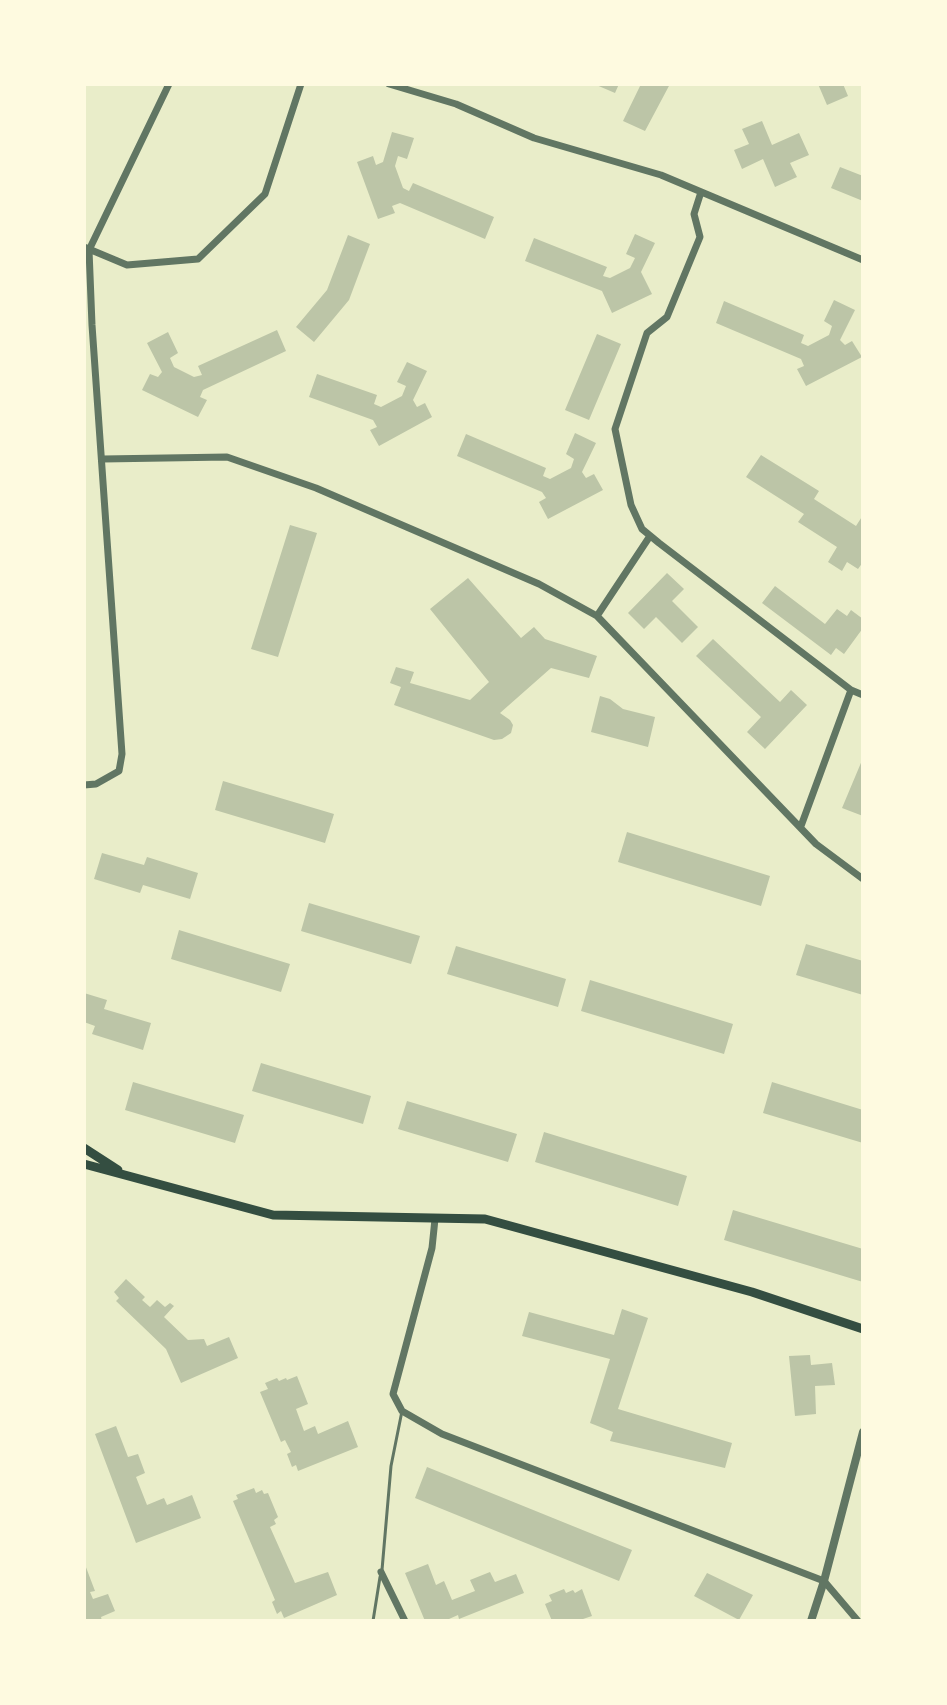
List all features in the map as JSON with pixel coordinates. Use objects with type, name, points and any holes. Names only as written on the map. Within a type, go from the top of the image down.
[{"type":"main road","points":[[84,1148],[125,1174]]},
{"type":"main road","points":[[84,1164],[273,1215],[485,1219],[752,1292],[863,1329]]},
{"type":"street","points":[[84,785],[96,784],[119,771],[122,754],[103,459],[88,325],[87,249],[169,84]]},
{"type":"street","points":[[87,249],[127,265],[198,259],[265,194],[301,84]]},
{"type":"street","points":[[389,84],[456,104],[534,138],[661,175],[863,260]]},
{"type":"street","points":[[701,192],[694,214],[700,237],[667,317],[647,333],[615,429],[631,505],[642,529],[650,536],[851,690],[863,695]]},
{"type":"street","points":[[103,459],[227,457],[316,488],[539,584],[597,616],[816,844],[863,879]]},
{"type":"street","points":[[597,616],[650,536]]},
{"type":"street","points":[[801,826],[851,690]]},
{"type":"street","points":[[435,1219],[432,1248],[393,1394],[402,1411],[442,1434],[824,1581],[858,1621]]},
{"type":"street","points":[[811,1621],[863,1432]]},
{"type":"street","points":[[381,1572],[405,1621]]},
{"type":"lane","points":[[373,1621],[391,1466],[402,1411]]},
{"type":"building","points":[[594,84],[619,84],[615,93]]},
{"type":"building","points":[[641,84],[670,84],[645,131],[623,121]]},
{"type":"building","points":[[818,84],[843,84],[848,96],[827,105]]},
{"type":"building","points":[[762,121],[772,145],[799,133],[809,155],[790,163],[797,177],[775,187],[763,159],[742,169],[734,150],[749,144],[742,129]]},
{"type":"building","points":[[392,132],[414,138],[407,159],[398,156],[395,166],[403,188],[409,191],[413,183],[494,217],[485,239],[400,203],[392,206],[395,213],[378,219],[357,162],[373,156],[376,165],[383,162]]},
{"type":"building","points":[[840,167],[863,176],[863,201],[831,188]]},
{"type":"building","points":[[635,234],[655,243],[641,272],[652,294],[612,313],[602,291],[525,261],[534,238],[607,267],[603,276],[610,278],[630,268],[635,258],[626,254]]},
{"type":"building","points":[[348,235],[370,244],[349,300],[314,342],[296,327],[327,290]]},
{"type":"building","points":[[834,300],[855,310],[840,340],[845,345],[852,341],[862,357],[806,386],[797,369],[804,366],[801,359],[716,323],[724,301],[804,335],[801,343],[808,346],[829,335],[832,326],[824,321]]},
{"type":"building","points":[[277,330],[286,351],[203,390],[200,397],[207,400],[198,417],[142,390],[150,374],[158,377],[162,372],[147,343],[168,332],[178,353],[170,358],[174,367],[194,377],[202,375],[198,366]]},
{"type":"building","points":[[597,334],[621,344],[589,420],[565,410]]},
{"type":"building","points":[[407,362],[427,371],[413,400],[417,407],[425,403],[432,417],[379,446],[370,430],[377,427],[373,420],[309,397],[317,374],[377,395],[374,404],[381,407],[402,396],[406,386],[397,382]]},
{"type":"building","points":[[575,433],[596,443],[582,472],[586,478],[594,474],[603,490],[548,519],[539,502],[546,498],[542,492],[457,456],[466,434],[546,468],[543,476],[550,479],[571,468],[574,459],[566,454]]},
{"type":"building","points":[[761,455],[819,491],[814,499],[856,526],[863,515],[863,562],[858,569],[847,562],[842,571],[828,562],[837,547],[798,522],[804,514],[746,477]]},
{"type":"building","points":[[290,525],[317,533],[278,657],[251,649]]},
{"type":"building","points":[[667,573],[684,589],[672,601],[698,627],[682,643],[656,617],[644,629],[628,613]]},
{"type":"building","points":[[468,578],[521,638],[534,627],[545,639],[597,656],[589,678],[551,668],[500,713],[513,725],[511,733],[502,739],[494,740],[394,705],[401,687],[390,683],[396,667],[414,672],[410,683],[470,700],[489,682],[430,609]]},
{"type":"building","points":[[775,586],[825,624],[837,609],[847,616],[851,610],[863,619],[863,628],[844,654],[836,648],[831,655],[762,603]]},
{"type":"building","points":[[713,639],[780,702],[791,690],[807,705],[765,749],[747,732],[761,717],[696,656]]},
{"type":"building","points":[[600,696],[623,709],[655,717],[648,747],[591,732]]},
{"type":"building","points":[[863,758],[863,816],[842,808]]},
{"type":"building","points":[[223,781],[334,814],[325,843],[215,810]]},
{"type":"building","points":[[627,832],[770,876],[761,906],[618,862]]},
{"type":"building","points":[[102,853],[144,865],[147,857],[198,873],[190,899],[143,885],[140,893],[94,879]]},
{"type":"building","points":[[309,903],[420,936],[411,964],[301,931]]},
{"type":"building","points":[[179,930],[290,964],[281,992],[171,959]]},
{"type":"building","points":[[806,944],[863,961],[863,995],[796,975]]},
{"type":"building","points":[[456,946],[566,979],[558,1007],[447,974]]},
{"type":"building","points":[[590,980],[733,1024],[724,1054],[581,1011]]},
{"type":"building","points":[[84,993],[107,1000],[104,1009],[151,1023],[143,1050],[92,1034],[95,1026],[84,1022]]},
{"type":"building","points":[[261,1063],[371,1096],[363,1124],[252,1091]]},
{"type":"building","points":[[133,1082],[244,1115],[235,1143],[125,1110]]},
{"type":"building","points":[[772,1082],[863,1110],[863,1143],[763,1113]]},
{"type":"building","points":[[407,1101],[517,1134],[508,1162],[398,1129]]},
{"type":"building","points":[[544,1132],[687,1176],[678,1206],[535,1162]]},
{"type":"building","points":[[733,1210],[863,1249],[863,1282],[724,1240]]},
{"type":"building","points":[[126,1279],[145,1297],[142,1300],[150,1307],[157,1300],[165,1307],[170,1303],[174,1306],[164,1317],[188,1340],[204,1339],[207,1346],[229,1337],[238,1358],[181,1383],[166,1349],[116,1301],[119,1298],[114,1292]]},
{"type":"building","points":[[622,1309],[648,1318],[618,1409],[732,1443],[725,1468],[610,1441],[613,1432],[590,1423],[610,1359],[522,1336],[529,1312],[614,1335]]},
{"type":"building","points":[[810,1355],[811,1365],[832,1363],[835,1385],[815,1386],[816,1414],[795,1416],[789,1356]]},
{"type":"building","points":[[297,1376],[308,1404],[296,1409],[304,1431],[315,1426],[318,1434],[348,1421],[358,1447],[298,1471],[296,1465],[292,1467],[287,1454],[291,1452],[285,1440],[281,1442],[260,1392],[268,1389],[265,1383]]},
{"type":"building","points":[[116,1426],[128,1457],[138,1454],[145,1473],[136,1477],[147,1505],[164,1498],[167,1505],[192,1495],[201,1518],[136,1543],[95,1434]]},
{"type":"building","points":[[427,1467],[632,1550],[619,1581],[415,1498]]},
{"type":"building","points":[[254,1488],[256,1493],[262,1490],[264,1494],[268,1493],[278,1517],[274,1520],[276,1524],[270,1527],[295,1583],[328,1572],[337,1595],[284,1618],[281,1611],[277,1614],[272,1602],[275,1600],[233,1501],[238,1499],[236,1495]]},
{"type":"building","points":[[84,1562],[95,1591],[90,1592],[93,1599],[108,1594],[115,1611],[101,1617],[102,1621],[84,1621]]},
{"type":"building","points":[[428,1564],[436,1585],[444,1581],[452,1600],[475,1591],[470,1580],[490,1572],[495,1582],[516,1574],[524,1593],[459,1619],[458,1615],[450,1621],[425,1621],[405,1573]]},
{"type":"building","points":[[707,1573],[753,1595],[739,1620],[694,1596]]},
{"type":"building","points":[[564,1589],[566,1593],[573,1590],[575,1593],[582,1589],[592,1616],[583,1621],[552,1621],[545,1604],[552,1601],[549,1595]]}]
